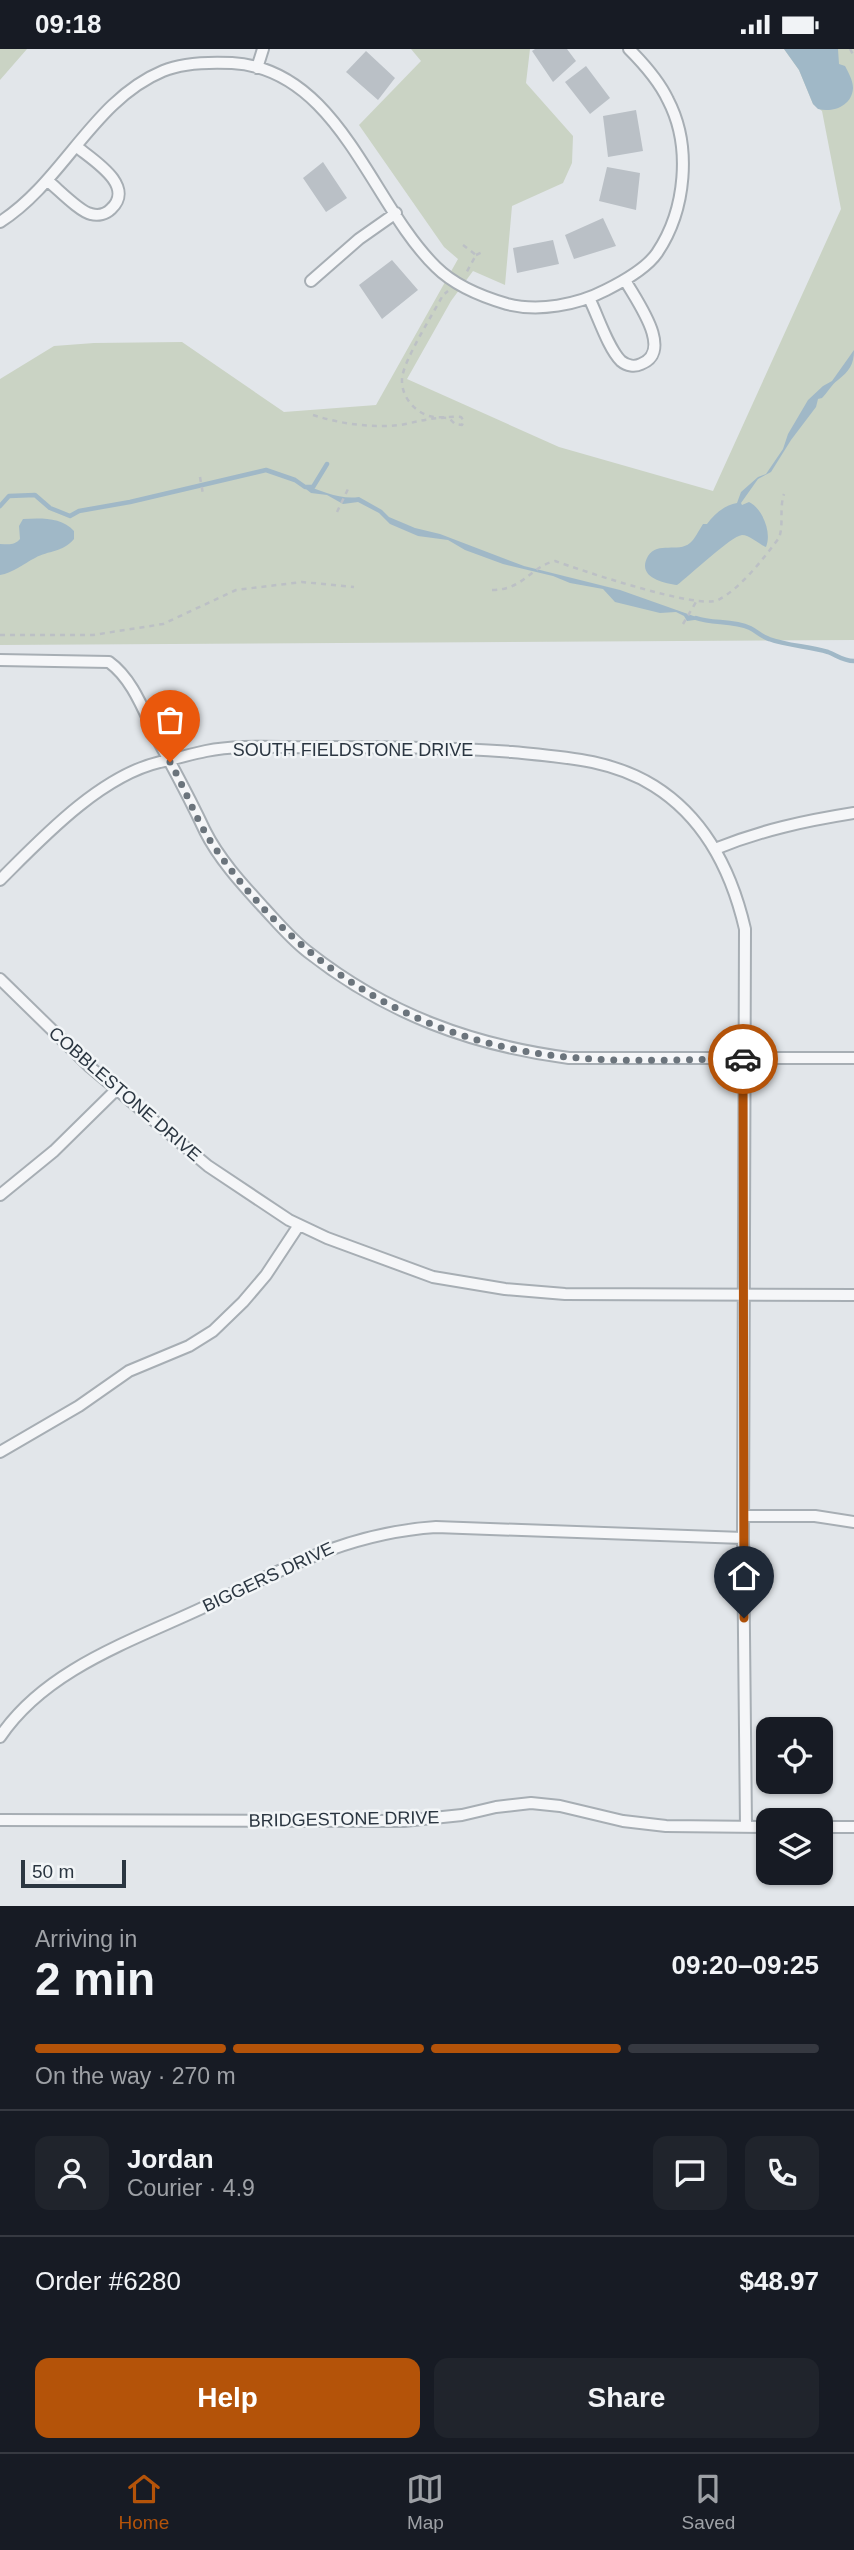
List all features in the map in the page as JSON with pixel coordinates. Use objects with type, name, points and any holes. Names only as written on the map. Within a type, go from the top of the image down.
[{"type":"street","points":[[257,68],[263,49]]},
{"type":"street","points":[[0,222],[17,211],[48,181],[113,106],[133,89],[164,70],[200,62],[236,63],[286,79],[323,109],[435,267],[456,283],[508,304],[554,306],[589,299],[625,280],[656,255],[681,192],[682,145],[676,119],[668,99],[648,68],[629,49]]},
{"type":"street","points":[[48,181],[89,214],[100,215],[110,210],[117,202],[119,193],[116,181],[77,147]]},
{"type":"street","points":[[311,281],[359,239],[396,213]]},
{"type":"street","points":[[589,299],[615,354],[624,364],[637,366],[647,362],[656,342],[653,330],[625,280]]},
{"type":"street","points":[[0,660],[109,662],[120,670],[209,839],[239,881],[306,950],[353,984],[398,1011],[484,1041],[528,1052],[569,1058],[854,1058]]},
{"type":"street","name":"SOUTH FIELDSTONE DRIVE","points":[[0,880],[26,853],[98,792],[122,778],[160,762],[170,762],[207,751],[242,748],[383,747],[472,749],[563,757],[604,763],[637,776],[657,787],[686,810],[715,849],[730,879],[744,929],[743,1538],[746,1827]]},
{"type":"street","points":[[715,849],[793,823],[854,813]]},
{"type":"street","name":"COBBLESTONE DRIVE","points":[[0,979],[116,1090],[208,1166],[299,1225],[327,1238],[433,1277],[505,1289],[565,1294],[854,1295]]},
{"type":"street","points":[[0,1195],[54,1151],[116,1090]]},
{"type":"street","points":[[0,1452],[79,1406],[129,1371],[189,1346],[213,1331],[267,1275],[299,1225]]},
{"type":"street","points":[[744,1516],[815,1516],[854,1522]]},
{"type":"street","name":"BIGGERS DRIVE","points":[[0,1737],[11,1720],[33,1697],[89,1660],[262,1577],[345,1543],[408,1528],[436,1527],[743,1538]]},
{"type":"street","name":"BRIDGESTONE DRIVE","points":[[0,1820],[404,1821],[462,1815],[531,1803],[560,1806],[624,1821],[666,1826],[756,1827]]},
{"type":"street","points":[[833,1827],[854,1827]]},
{"type":"path","points":[[850,49],[854,56]]},
{"type":"path","points":[[463,245],[475,255]]},
{"type":"path","points":[[313,415],[341,424],[383,425],[408,423],[430,417],[449,418],[429,416],[409,402],[402,387],[402,377],[443,295],[465,275],[475,255],[485,251]]},
{"type":"path","points":[[200,477],[203,495]]},
{"type":"path","points":[[337,512],[348,489]]},
{"type":"path","points":[[492,590],[513,587],[555,561],[677,599],[711,603],[731,591],[766,555],[781,532],[780,506],[784,494]]},
{"type":"path","points":[[0,635],[93,635],[163,624],[236,590],[302,582],[355,587]]},
{"type":"path","points":[[683,624],[696,602]]},
{"type":"green space","points":[[0,49],[27,49],[0,80]]},
{"type":"green space","points":[[411,49],[530,49],[526,83],[573,136],[572,163],[563,183],[512,206],[505,285],[473,271],[451,301],[407,379],[559,447],[713,491],[841,209],[822,111],[813,104],[799,70],[784,49],[854,49],[854,640],[0,645],[0,379],[54,346],[182,342],[284,412],[376,405],[458,259],[444,247],[359,125],[421,61]]},
{"type":"water","points":[[784,49],[838,49],[839,64],[845,66],[853,88],[845,104],[830,110],[818,109],[813,104],[799,70]]},
{"type":"water","points":[[854,350],[848,371],[818,399],[816,407],[771,472],[758,479],[741,503],[742,505],[749,502],[754,505],[762,516],[768,535],[766,547],[745,535],[736,537],[677,585],[648,574],[645,563],[652,552],[690,543],[703,524],[707,524],[724,508],[737,503],[741,492],[758,477],[766,474],[783,449],[788,434],[808,400],[832,381]]},
{"type":"water","points":[[305,485],[338,496],[359,497],[389,517],[415,528],[440,534],[524,566],[620,590],[702,619],[687,621],[676,612],[660,613],[615,602],[603,589],[570,583],[503,564],[465,550],[448,540],[418,536],[390,524],[379,513],[358,502],[343,504],[327,495],[311,493]]},
{"type":"water","points":[[23,519],[63,523],[74,531],[74,539],[60,549],[40,555],[0,575],[0,544],[13,544],[20,539],[19,526]]},
{"type":"building","points":[[567,49],[576,61],[553,82],[532,51]]},
{"type":"building","points":[[366,51],[395,78],[378,100],[346,72]]},
{"type":"building","points":[[586,66],[610,98],[590,114],[565,82]]},
{"type":"building","points":[[636,110],[643,151],[608,157],[603,116]]},
{"type":"building","points":[[323,162],[347,198],[326,212],[303,178]]},
{"type":"building","points":[[607,167],[640,173],[636,210],[599,201]]},
{"type":"building","points":[[603,218],[616,246],[574,259],[565,235]]},
{"type":"building","points":[[553,240],[559,264],[517,273],[513,248]]},
{"type":"building","points":[[392,260],[418,290],[382,319],[359,285]]},
{"type":"waterway","points":[[0,506],[9,496],[35,495],[50,508],[70,516],[79,511],[130,502],[266,470],[295,480],[305,487],[313,487],[327,464]]},
{"type":"waterway","points":[[696,618],[743,626],[766,638],[821,650],[854,661]]},
{"type":"way so far","points":[[170,762],[209,839],[239,881],[268,913],[306,950],[353,984],[398,1011],[484,1041],[528,1052],[569,1058],[743,1059]]},
{"type":"route","points":[[743,1059],[744,1618]]}]
